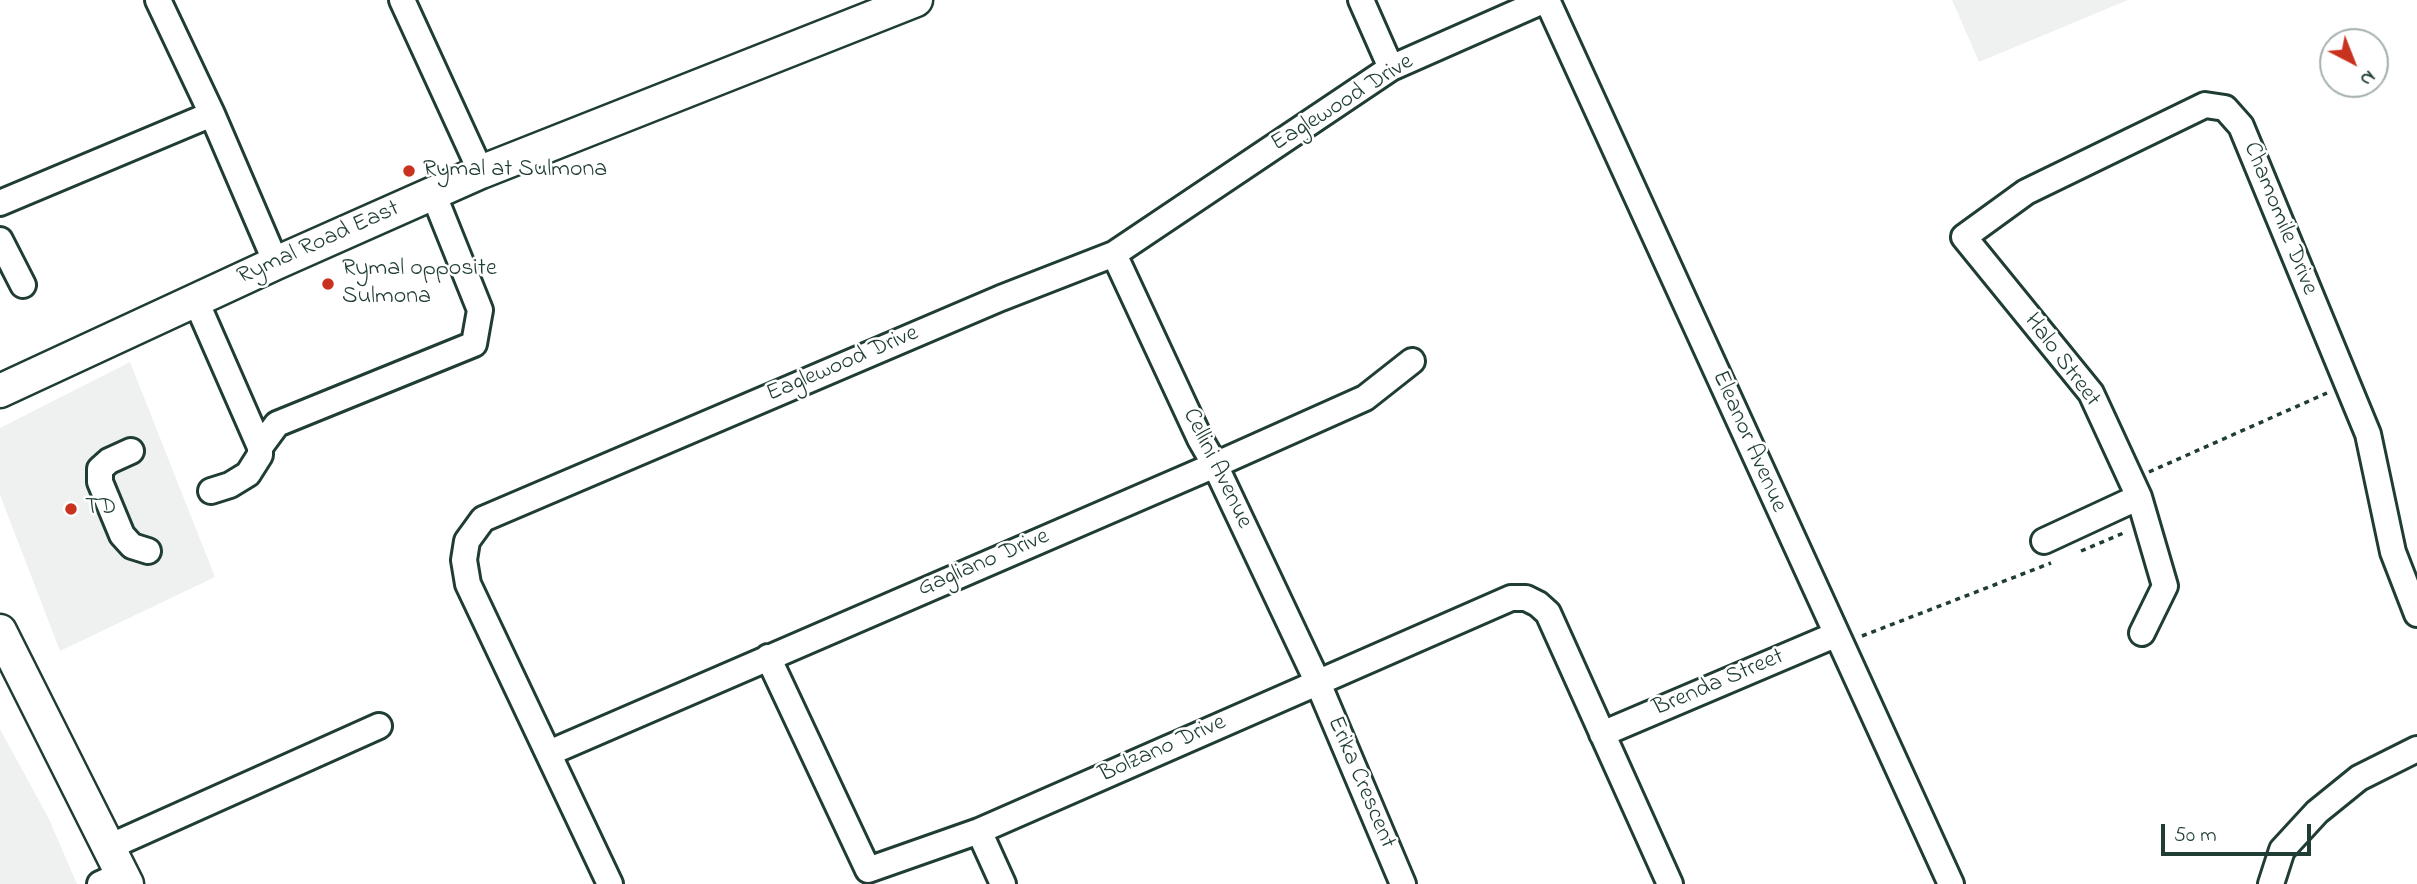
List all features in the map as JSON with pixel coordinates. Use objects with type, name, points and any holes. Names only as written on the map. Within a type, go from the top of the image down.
[{"type":"main road","name":"Rymal Road East","points":[[0,391],[88,348],[481,172],[916,0]]},
{"type":"main road","points":[[0,631],[114,872]]},
{"type":"street","points":[[158,0],[212,114],[276,263]]},
{"type":"street","points":[[402,0],[481,172]]},
{"type":"street","points":[[1361,0],[1391,68]]},
{"type":"street","name":"Eaglewood Drive","points":[[610,884],[468,584],[464,560],[467,541],[483,519],[1001,298],[1114,254],[1391,68],[1546,0]]},
{"type":"street","name":"Eleanor Avenue","points":[[1546,0],[1951,884]]},
{"type":"street","name":"Chamomile Drive","points":[[1964,237],[2026,192],[2205,105],[2225,108],[2241,126],[2368,434],[2393,552],[2417,614]]},
{"type":"street","points":[[0,203],[212,114]]},
{"type":"street","points":[[260,447],[277,424],[474,344],[480,310],[433,193]]},
{"type":"street","name":"Halo Street","points":[[1964,237],[2091,393],[2135,489],[2165,586],[2142,633]]},
{"type":"street","points":[[0,240],[23,285]]},
{"type":"street","name":"Cellini Avenue","points":[[1114,254],[1318,683]]},
{"type":"street","points":[[195,301],[260,447],[260,455],[248,474],[230,485],[211,491]]},
{"type":"street","name":"Gagliano Drive","points":[[549,753],[1364,398],[1412,361]]},
{"type":"street","points":[[131,451],[109,461],[100,469],[100,482],[122,535],[132,546],[148,551]]},
{"type":"street","points":[[2048,552],[2135,489]]},
{"type":"street","name":"Bolzano Drive","points":[[768,657],[868,870],[979,831],[1511,598],[1526,598],[1548,613],[1670,884]]},
{"type":"street","name":"Brenda Street","points":[[1602,734],[1837,639]]},
{"type":"street","name":"Erika Crescent","points":[[1318,683],[1403,884]]},
{"type":"street","points":[[114,872],[379,726]]},
{"type":"street","points":[[2271,884],[2282,850],[2317,811],[2358,778],[2417,749]]},
{"type":"street","points":[[979,831],[1003,884]]},
{"type":"path","points":[[2135,489],[2347,384]]},
{"type":"path","points":[[2076,553],[2147,523]]},
{"type":"path","points":[[1837,639],[2048,552]]},
{"type":"shaded area","points":[[1952,0],[2128,0],[1979,62]]},
{"type":"shaded area","points":[[130,362],[215,577],[60,651],[0,495],[0,428]]},
{"type":"shaded area","points":[[0,729],[49,819],[77,884],[0,884]]},
{"type":"place","name":"Rymal at Sulmona","points":[[409,171]]},
{"type":"place","name":"Rymal opposite Sulmona","points":[[328,284]]},
{"type":"place","name":"TD","points":[[71,509]]}]
